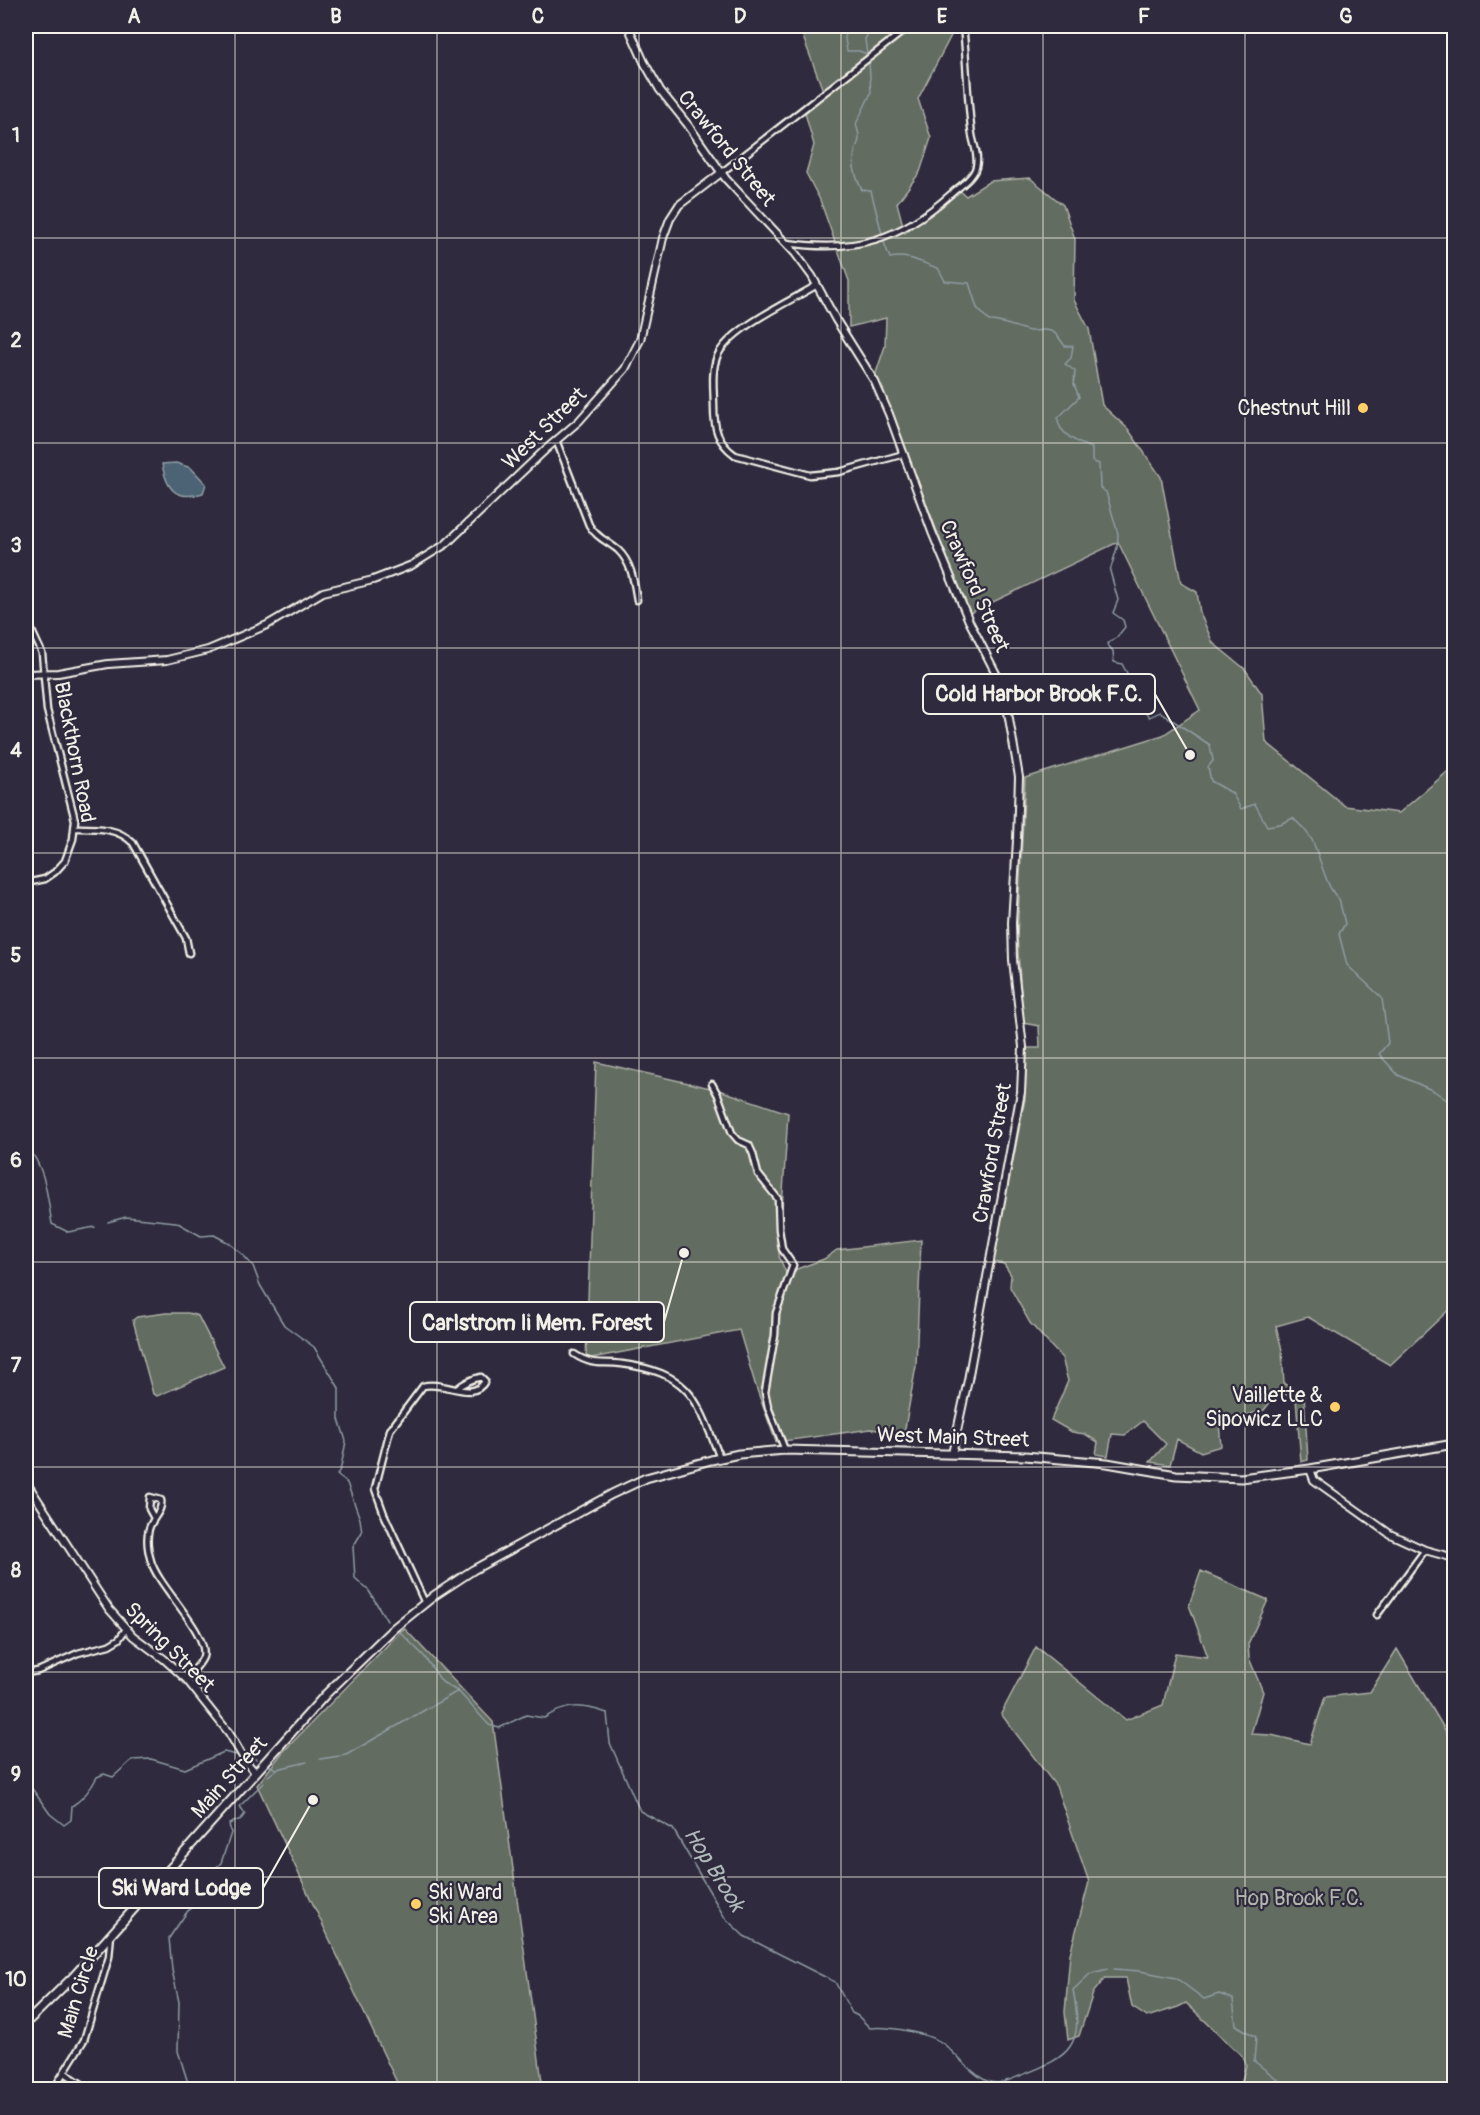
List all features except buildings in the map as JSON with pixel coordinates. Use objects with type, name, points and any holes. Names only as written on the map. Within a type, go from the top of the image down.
[{"type":"main road","name":"West Main Street","points":[[473,1570],[624,1488],[662,1473],[720,1458],[784,1450],[1065,1458],[1176,1475],[1256,1478],[1455,1444]]},
{"type":"main road","name":"Main Street","points":[[26,2023],[73,1977],[255,1772],[353,1666],[425,1603],[473,1570]]},
{"type":"street","name":"Crawford Street","points":[[628,26],[653,80],[721,172],[737,192],[787,243],[810,272],[879,390],[932,532],[969,621],[1005,689],[1019,777],[1012,923],[1013,960],[1023,1041],[1021,1099],[952,1454]]},
{"type":"street","name":"West Street","points":[[26,674],[58,673],[108,664],[167,660],[208,650],[267,625],[323,592],[373,580],[412,565],[452,539],[579,421],[628,363],[640,340],[663,238],[670,219],[679,205],[910,26]]},
{"type":"street","points":[[787,243],[826,247],[864,242],[892,235],[928,214],[970,177],[977,158],[963,26]]},
{"type":"street","points":[[817,285],[749,325],[729,339],[721,348],[716,361],[714,377],[714,419],[720,440],[727,449],[735,454],[810,475],[839,472],[904,454]]},
{"type":"street","points":[[556,440],[589,525],[597,536],[617,550],[626,561],[633,578],[637,600]]},
{"type":"street","name":"Blackthorn Road","points":[[26,618],[40,646],[47,710],[73,806],[75,828],[69,854],[60,866],[45,879],[26,883]]},
{"type":"street","points":[[75,828],[116,831],[133,843],[186,938],[189,953]]},
{"type":"street","points":[[712,1084],[732,1133],[738,1140],[749,1145],[758,1174],[777,1199],[782,1249],[793,1265],[776,1313],[775,1335],[765,1392],[768,1407],[784,1450]]},
{"type":"street","points":[[574,1354],[589,1362],[619,1363],[662,1373],[681,1384],[698,1405],[720,1458]]},
{"type":"street","points":[[425,1603],[375,1489],[390,1431],[423,1386],[430,1384],[465,1391],[477,1389],[485,1381],[481,1377],[475,1378],[466,1381],[456,1389]]},
{"type":"street","points":[[1310,1469],[1314,1480],[1376,1526],[1425,1550],[1455,1558]]},
{"type":"street","name":"Spring Street","points":[[26,1482],[109,1609],[126,1629],[186,1679],[229,1733],[246,1762],[255,1772]]},
{"type":"street","points":[[154,1518],[149,1529],[148,1543],[152,1564],[159,1579],[197,1633],[204,1650],[201,1661],[186,1679]]},
{"type":"street","points":[[1377,1615],[1425,1550]]},
{"type":"street","points":[[26,1673],[38,1671],[78,1653],[109,1645],[119,1639],[126,1629]]},
{"type":"street","name":"Main Circle","points":[[53,2090],[84,2040],[109,1957],[111,1934]]},
{"type":"street","points":[[65,2073],[91,2090]]},
{"type":"green space","points":[[799,26],[956,26],[918,99],[931,138],[920,172],[897,203],[905,233],[958,189],[966,196],[990,181],[1030,178],[1063,205],[1075,239],[1074,300],[1089,329],[1102,405],[1128,429],[1161,477],[1181,583],[1197,592],[1200,613],[1213,643],[1245,669],[1262,694],[1266,742],[1345,806],[1399,813],[1452,768],[1454,769],[1454,1305],[1390,1365],[1308,1317],[1276,1326],[1282,1350],[1284,1384],[1304,1394],[1308,1460],[1301,1462],[1296,1399],[1279,1391],[1264,1410],[1219,1423],[1221,1446],[1201,1452],[1177,1439],[1170,1465],[1150,1462],[1166,1444],[1143,1421],[1125,1435],[1112,1434],[1108,1456],[1096,1454],[1098,1442],[1085,1434],[1072,1432],[1051,1420],[1068,1381],[1062,1358],[1030,1323],[1010,1287],[1011,1275],[1004,1264],[993,1262],[1025,1099],[1027,1048],[1040,1048],[1039,1026],[1023,1023],[1017,937],[1025,778],[1163,735],[1200,710],[1118,542],[970,613],[887,400],[875,376],[885,346],[886,318],[849,327],[849,281],[820,200],[806,173],[814,145],[805,113],[825,96]]},
{"type":"green space","points":[[596,1062],[719,1090],[788,1113],[779,1256],[786,1273],[824,1259],[837,1250],[921,1240],[916,1366],[904,1434],[871,1429],[776,1442],[739,1330],[586,1359]]},
{"type":"green space","points":[[188,1313],[198,1316],[224,1367],[157,1396],[153,1394],[133,1320],[137,1317]]},
{"type":"green space","name":"Hop Brook F.C.","points":[[1201,1571],[1268,1600],[1248,1644],[1249,1658],[1263,1692],[1251,1734],[1271,1735],[1310,1744],[1325,1697],[1370,1692],[1397,1649],[1454,1745],[1454,2089],[1240,2089],[1246,2065],[1242,2056],[1186,2003],[1147,2017],[1132,2007],[1126,1978],[1105,1978],[1093,1993],[1079,2036],[1068,2040],[1065,2012],[1070,1954],[1089,1882],[1056,1786],[1001,1714],[1036,1647],[1126,1720],[1163,1705],[1175,1653],[1208,1657],[1189,1605]]},
{"type":"green space","name":"Ski Ward Ski Area","points":[[404,1628],[493,1722],[543,2089],[400,2089],[257,1785],[282,1753]]},
{"type":"water","points":[[176,463],[191,468],[206,484],[203,493],[186,496],[175,492],[170,487],[162,464]]},
{"type":"waterway","points":[[843,26],[847,51],[867,54],[865,39],[870,31],[866,26]]},
{"type":"waterway","points":[[869,62],[871,93],[856,124],[859,139],[854,165],[862,190],[871,191],[882,234]]},
{"type":"waterway","points":[[883,240],[890,258],[903,257],[915,260],[938,268],[945,281],[969,283],[977,308],[989,321],[1005,323],[1030,331],[1050,331],[1065,346],[1073,346],[1071,358],[1065,364],[1075,371],[1074,384],[1079,397],[1058,418],[1065,433],[1081,444],[1092,448],[1092,461],[1099,464],[1100,488],[1106,492],[1118,534],[1117,548],[1110,571],[1118,600],[1113,613],[1123,620],[1125,627],[1107,644],[1113,651],[1114,662],[1122,664],[1128,675],[1135,681],[1126,692],[1149,717],[1160,712],[1210,745],[1213,761],[1208,767],[1211,781],[1232,793],[1241,809],[1255,804],[1267,826],[1280,824],[1293,818],[1308,834],[1330,888],[1339,899],[1345,924],[1339,934],[1347,965],[1382,998],[1388,1043],[1379,1054],[1398,1075],[1434,1091],[1454,1105]]},
{"type":"waterway","points":[[26,1145],[42,1172],[52,1224],[68,1232],[95,1227]]},
{"type":"waterway","points":[[108,1222],[126,1217],[176,1222],[201,1236],[214,1235],[229,1243],[253,1266],[260,1285],[284,1325],[314,1347],[339,1388],[339,1419],[346,1441],[341,1467],[337,1475],[347,1483],[360,1519],[362,1532],[353,1547],[355,1578],[369,1591],[387,1621]]},
{"type":"waterway","points":[[400,1632],[424,1656],[442,1682],[457,1691]]},
{"type":"waterway","name":"Hop Brook","points":[[320,1759],[346,1755],[458,1691],[489,1725],[499,1728],[526,1715],[544,1718],[560,1710],[574,1707],[607,1713],[610,1743],[640,1811],[673,1829],[725,1918],[744,1936],[835,1982],[852,2013],[870,2028],[909,2031],[930,2037],[945,2045],[976,2074],[987,2081],[1000,2082],[1014,2078],[1039,2068],[1063,2054],[1075,2036],[1077,2024],[1073,1990],[1091,1973],[1108,1969]]},
{"type":"waterway","name":"Hop Brook","points":[[26,1780],[50,1814],[64,1825],[71,1820],[72,1806],[80,1800],[97,1777],[104,1774],[113,1777],[132,1760],[151,1759],[185,1769],[224,1752],[236,1755]]},
{"type":"waterway","name":"Hop Brook","points":[[249,1757],[256,1759]]},
{"type":"waterway","name":"Hop Brook","points":[[268,1765],[277,1769],[307,1762]]},
{"type":"waterway","points":[[268,1776],[277,1769]]},
{"type":"waterway","points":[[203,2090],[188,2083],[178,2051],[179,2002],[172,1970],[169,1938],[187,1912],[208,1889],[209,1874],[221,1863],[231,1833],[229,1824],[241,1819],[245,1814],[240,1806],[264,1782]]},
{"type":"waterway","name":"Hop Brook","points":[[1114,1969],[1176,1978],[1204,1999],[1219,1994],[1233,1999],[1236,2025],[1256,2037],[1254,2061],[1285,2085],[1283,2090]]},
{"type":"place","name":"Chestnut Hill","points":[[1363,408]]},
{"type":"place","name":"Cold Harbor Brook F.C.","points":[[1190,755]]},
{"type":"place","name":"Carlstrom Ii Mem. Forest","points":[[684,1253]]},
{"type":"place","name":"Vaillette & Sipowicz LLC","points":[[1335,1407]]},
{"type":"place","name":"Ski Ward Lodge","points":[[313,1800]]},
{"type":"place","name":"Ski Ward Ski Area","points":[[416,1904]]}]
